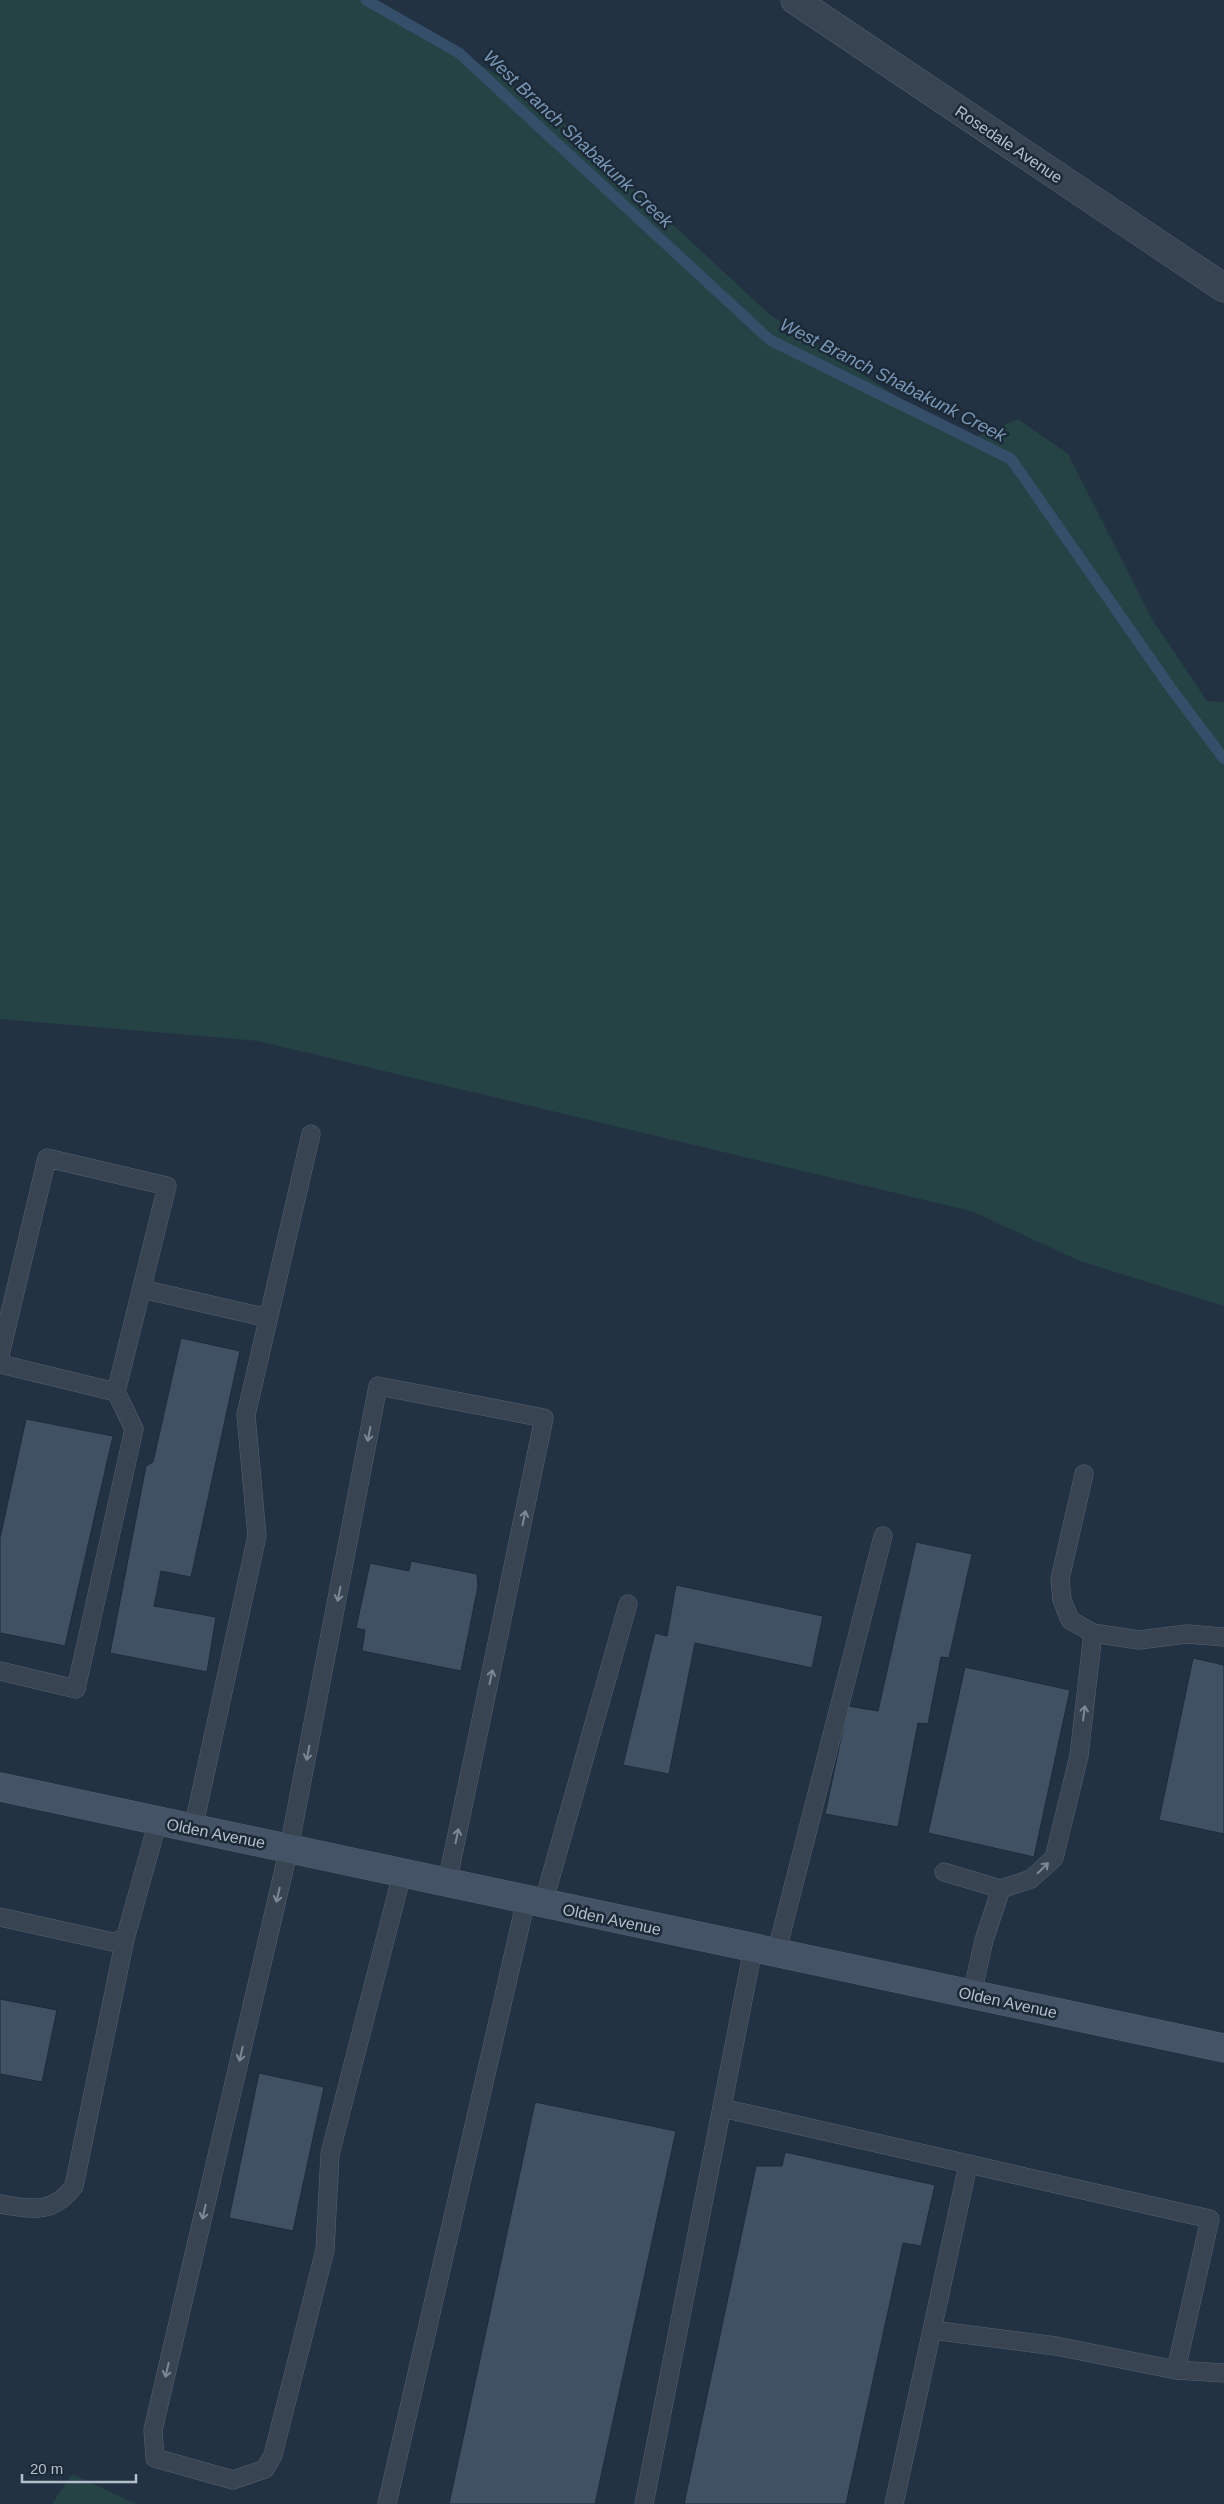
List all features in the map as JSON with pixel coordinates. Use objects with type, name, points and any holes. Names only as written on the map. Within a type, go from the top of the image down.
[{"type":"main road","name":"Olden Avenue","points":[[0,1788],[1224,2048]]},
{"type":"street","name":"Rosedale Avenue","points":[[795,0],[1224,288]]},
{"type":"lane","points":[[194,1829],[257,1536],[246,1415],[311,1134]]},
{"type":"lane","points":[[0,1355],[47,1158],[167,1186],[116,1392],[134,1429],[76,1689],[0,1671]]},
{"type":"lane","points":[[142,1289],[268,1318]]},
{"type":"lane","points":[[0,1364],[116,1392]]},
{"type":"lane","points":[[402,1874],[330,2154],[324,2250],[273,2454],[266,2470],[233,2480],[155,2458],[153,2430],[289,1848],[378,1386],[544,1418],[446,1883]]},
{"type":"lane","points":[[1084,1474],[1060,1579],[1062,1600],[1070,1620],[1093,1633],[1140,1640],[1187,1634],[1224,1637]]},
{"type":"lane","points":[[644,2504],[722,2108],[883,1536]]},
{"type":"lane","points":[[388,2504],[534,1902],[628,1604]]},
{"type":"lane","points":[[944,1872],[1001,1889],[1032,1879],[1054,1858],[1079,1756],[1093,1633]]},
{"type":"lane","points":[[0,2204],[29,2209],[49,2206],[65,2199],[74,2186],[125,1939],[158,1821]]},
{"type":"lane","points":[[972,1994],[984,1940],[1001,1889]]},
{"type":"lane","points":[[0,1918],[113,1942],[125,1939]]},
{"type":"lane","points":[[722,2108],[1210,2219],[1176,2370]]},
{"type":"lane","points":[[894,2504],[968,2165]]},
{"type":"lane","points":[[932,2330],[1056,2346],[1176,2370],[1223,2370]]},
{"type":"green space","points":[[0,0],[378,0],[546,106],[770,315],[966,441],[1018,419],[1068,454],[1152,619],[1207,701],[1224,702],[1224,1306],[1080,1261],[971,1211],[258,1041],[0,1019]]},
{"type":"green space","points":[[72,2474],[136,2504],[52,2504]]},
{"type":"building","points":[[181,1338],[240,1351],[191,1577],[161,1571],[154,1606],[216,1617],[207,1672],[110,1653],[146,1466],[153,1462]]},
{"type":"building","points":[[26,1419],[113,1436],[65,1646],[0,1633],[0,1538]]},
{"type":"building","points":[[916,1542],[972,1554],[949,1658],[941,1657],[928,1724],[918,1723],[898,1827],[825,1814],[848,1706],[878,1711]]},
{"type":"building","points":[[411,1561],[477,1574],[478,1586],[461,1671],[362,1651],[365,1630],[356,1628],[370,1563],[409,1571]]},
{"type":"building","points":[[676,1585],[823,1616],[812,1668],[695,1643],[669,1774],[623,1765],[655,1633],[667,1636]]},
{"type":"building","points":[[1193,1658],[1224,1665],[1224,1834],[1159,1820]]},
{"type":"building","points":[[965,1667],[1070,1690],[1034,1857],[928,1833]]},
{"type":"building","points":[[0,1999],[57,2010],[42,2082],[0,2074]]},
{"type":"building","points":[[259,2073],[324,2087],[293,2231],[229,2218]]},
{"type":"building","points":[[535,2102],[676,2131],[595,2504],[449,2504]]},
{"type":"building","points":[[785,2152],[935,2185],[921,2246],[903,2243],[846,2504],[684,2504],[756,2166],[782,2166]]},
{"type":"waterway","name":"West Branch Shabakunk Creek","points":[[366,0],[459,53],[770,340],[1011,459],[1170,687],[1224,759]]}]
